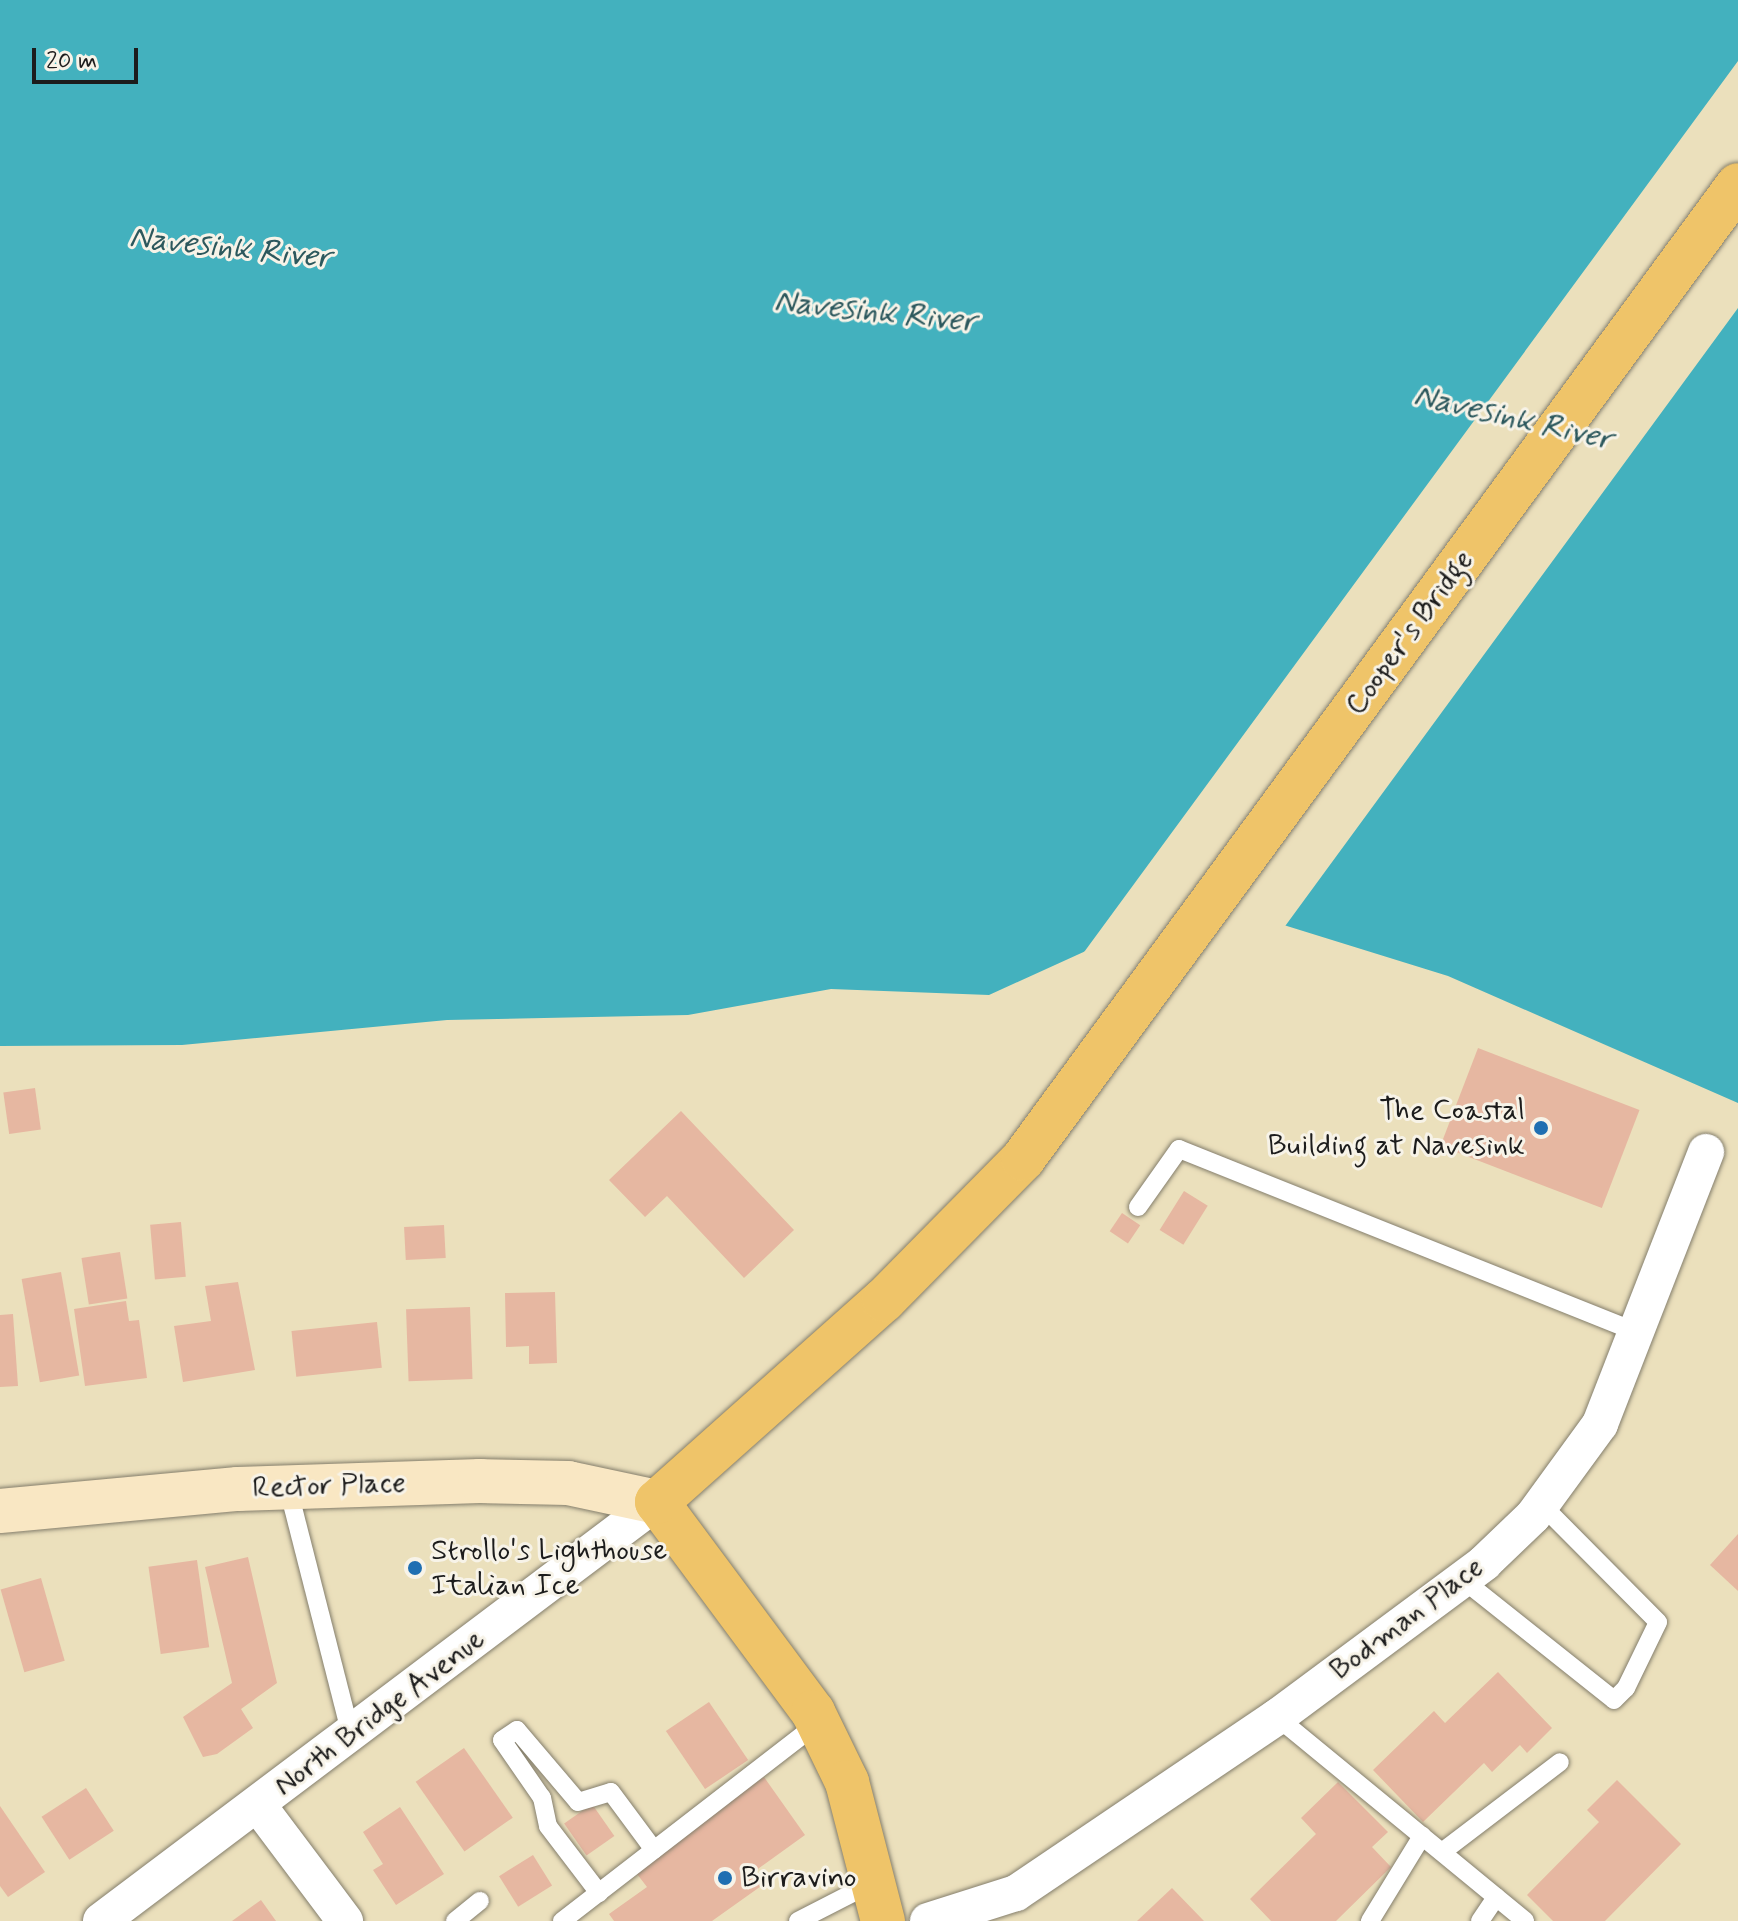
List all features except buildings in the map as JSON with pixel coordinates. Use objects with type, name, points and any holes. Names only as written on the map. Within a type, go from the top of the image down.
[{"type":"main road","name":"Cooper's Bridge","points":[[657,1502],[884,1300],[1023,1159],[1738,185]]},
{"type":"main road","name":"Rector Place","points":[[0,1511],[288,1488],[568,1483],[657,1502]]},
{"type":"main road","points":[[657,1502],[818,1723],[847,1782],[880,1901]]},
{"type":"street","name":"Bodman Place","points":[[928,1921],[983,1914],[1277,1717],[1462,1579],[1542,1505],[1600,1424],[1706,1152]]},
{"type":"street","name":"North Bridge Avenue","points":[[101,1921],[657,1502]]},
{"type":"street","points":[[258,1805],[345,1921]]},
{"type":"lane","points":[[1138,1207],[1179,1149],[1637,1332]]},
{"type":"lane","points":[[288,1488],[351,1735]]},
{"type":"lane","points":[[1462,1579],[1614,1700],[1658,1622],[1542,1505]]},
{"type":"lane","points":[[1277,1717],[1525,1921]]},
{"type":"lane","points":[[562,1921],[818,1723]]},
{"type":"lane","points":[[599,1893],[548,1826],[542,1798],[502,1740],[517,1730],[578,1802],[611,1792],[654,1850]]},
{"type":"lane","points":[[1442,1852],[1560,1762]]},
{"type":"lane","points":[[1370,1921],[1422,1836]]},
{"type":"lane","points":[[1480,1921],[1496,1897]]},
{"type":"lane","points":[[455,1921],[480,1901]]},
{"type":"lane","points":[[804,1917],[880,1901]]},
{"type":"water","name":"Navesink River","points":[[0,0],[1738,0],[1738,1103],[1448,976],[1200,899],[989,995],[831,989],[688,1015],[447,1020],[182,1045],[0,1046]]},
{"type":"pier","points":[[1738,61],[1738,308],[1283,929],[1200,903],[1079,959]]},
{"type":"place","name":"The Coastal Building at Navesink","points":[[1541,1128]]},
{"type":"place","name":"Strollo's Lighthouse Italian Ice","points":[[415,1568]]},
{"type":"place","name":"Birravino","points":[[725,1878]]}]
